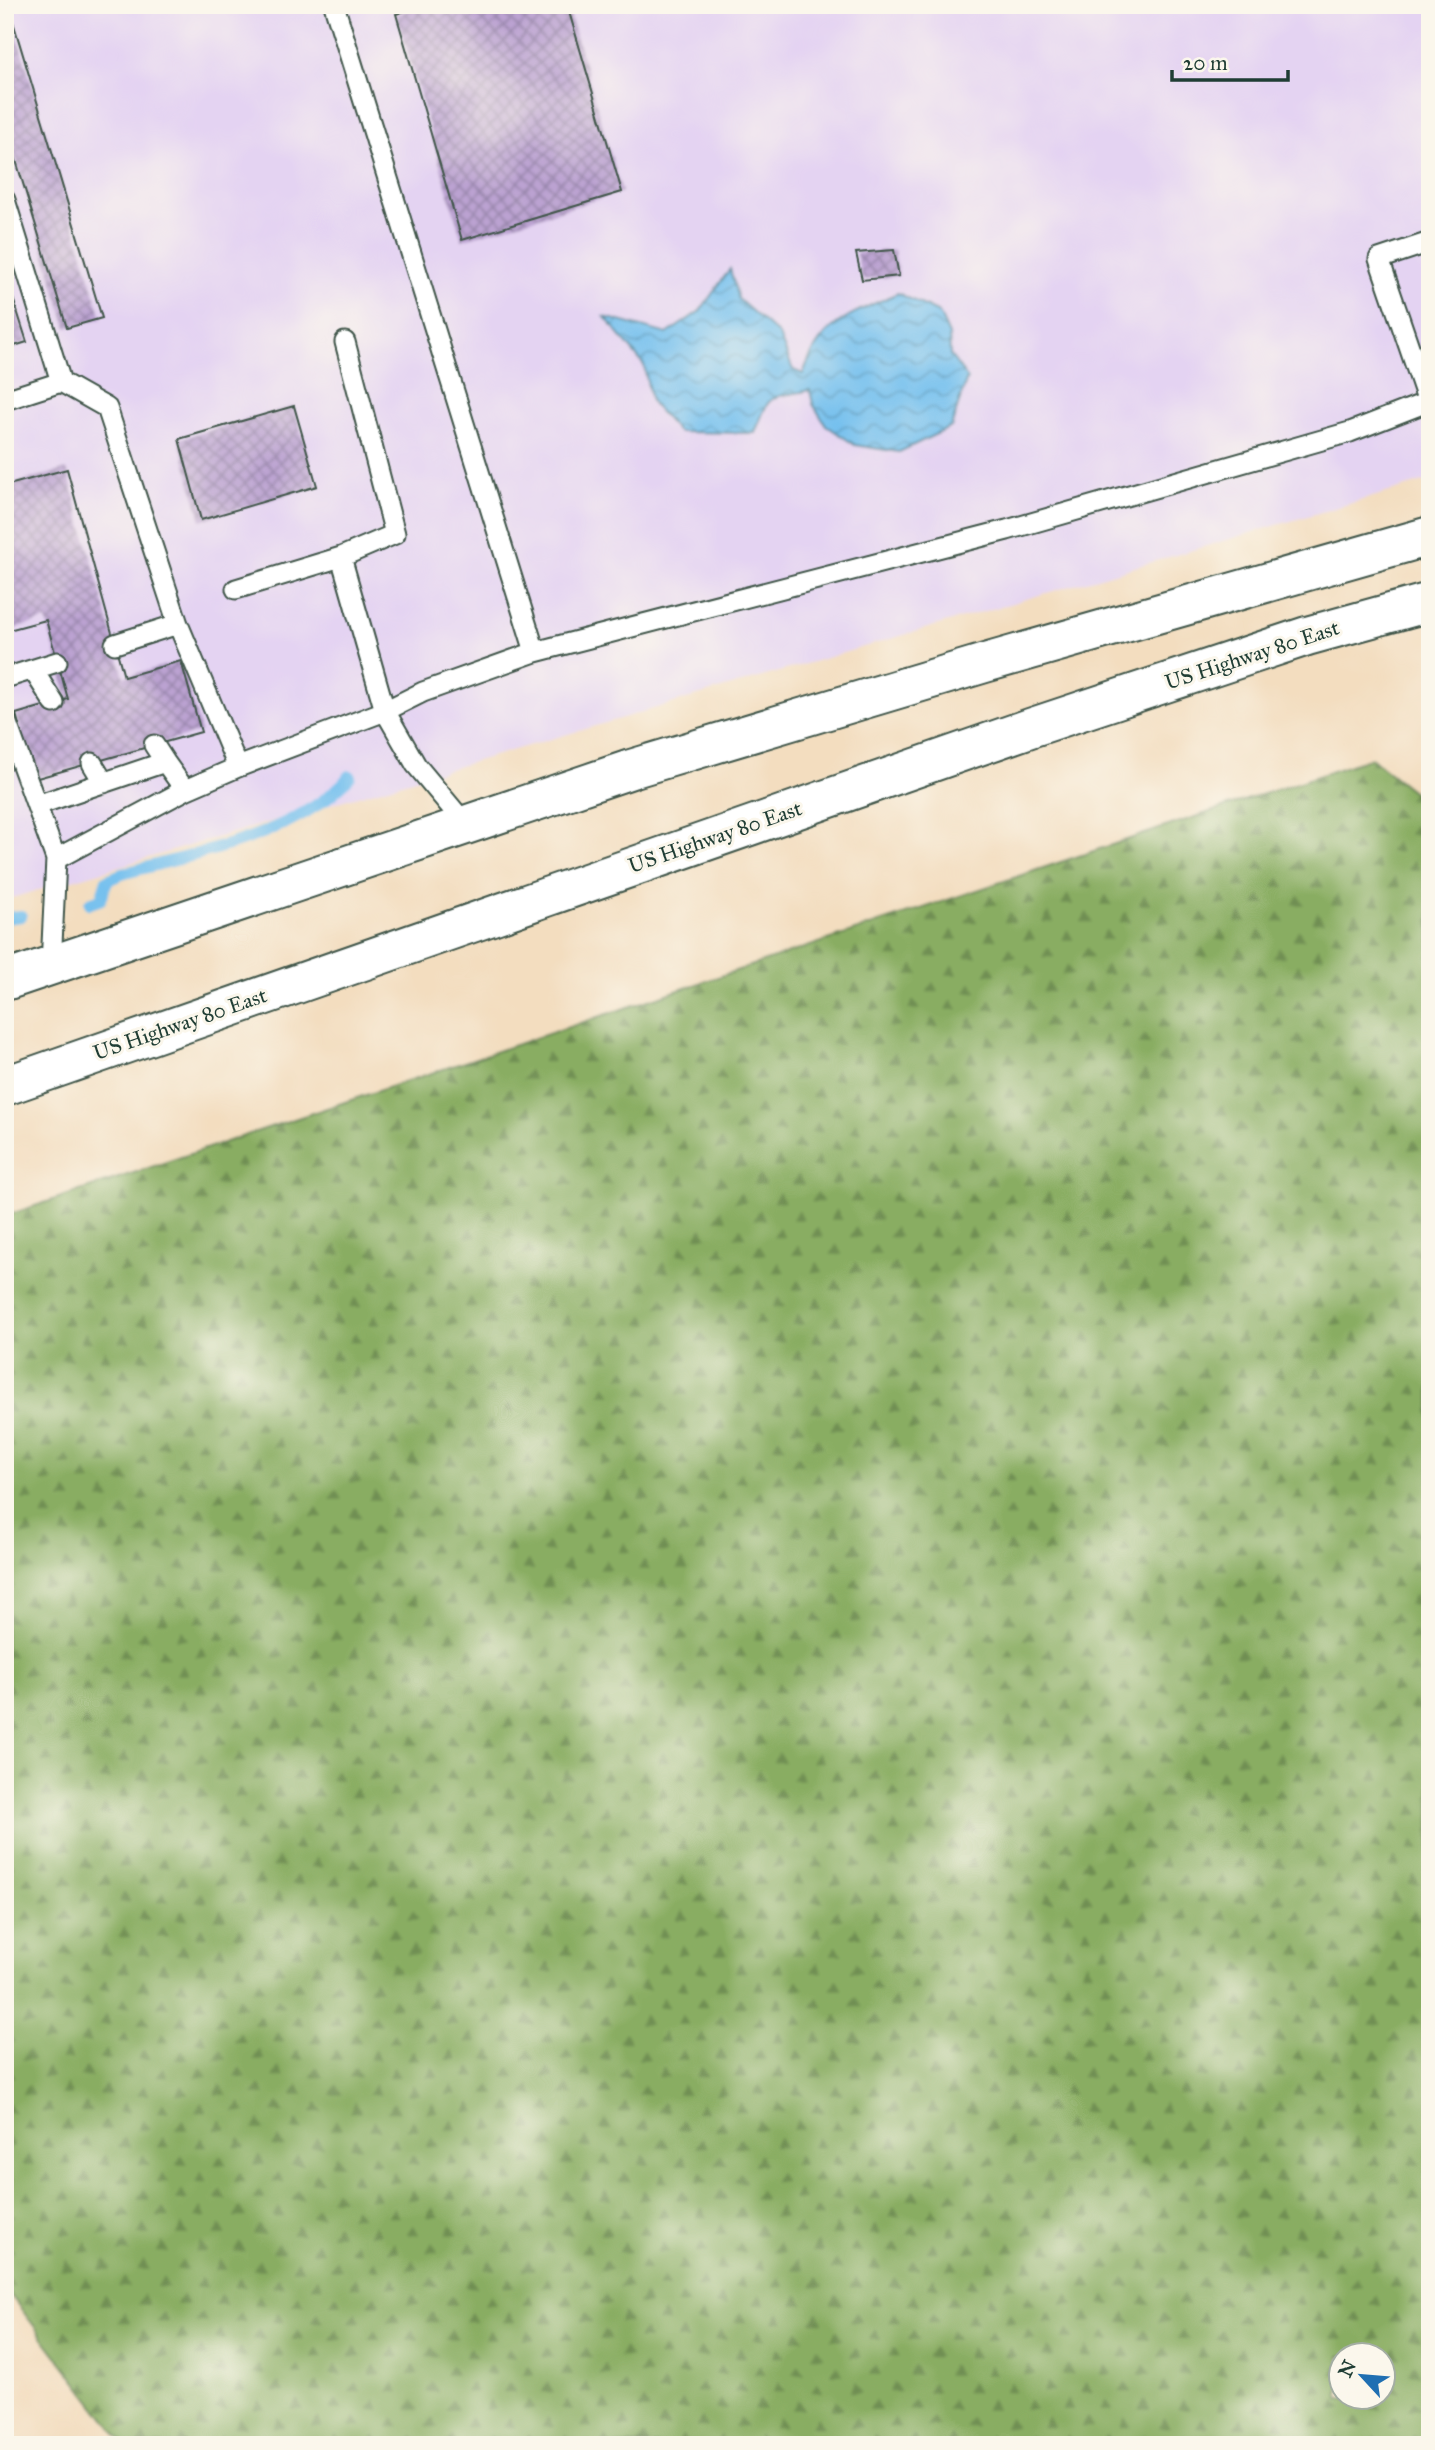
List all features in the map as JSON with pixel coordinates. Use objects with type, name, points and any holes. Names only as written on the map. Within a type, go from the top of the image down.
[{"type":"main road","points":[[5,981],[631,769],[985,663],[1430,536]]},
{"type":"main road","name":"US Highway 80 East","points":[[5,1086],[1033,727],[1307,636],[1430,602]]},
{"type":"lane","points":[[334,5],[535,652]]},
{"type":"lane","points":[[5,200],[61,382],[107,408],[178,624],[238,767]]},
{"type":"lane","points":[[56,859],[186,790],[238,767],[385,711],[423,692],[535,652],[1021,526],[1350,432],[1429,402],[1379,259],[1430,242]]},
{"type":"lane","points":[[236,589],[341,557],[395,534],[345,342]]},
{"type":"lane","points":[[5,400],[61,382]]},
{"type":"lane","points":[[341,557],[385,711],[416,765],[466,825]]},
{"type":"lane","points":[[116,644],[178,624]]},
{"type":"lane","points":[[5,678],[57,662]]},
{"type":"lane","points":[[33,670],[54,703]]},
{"type":"lane","points":[[5,718],[56,859],[51,966]]},
{"type":"lane","points":[[154,745],[186,790]]},
{"type":"lane","points":[[37,805],[166,762]]},
{"type":"lane","points":[[92,763],[104,783]]},
{"type":"shaded area","points":[[5,5],[1430,5],[1430,480],[5,900]]},
{"type":"green space","points":[[1371,758],[1430,805],[1430,2445],[125,2445],[5,2288],[5,1216]]},
{"type":"water","points":[[730,269],[738,299],[779,335],[793,370],[803,374],[819,342],[829,331],[866,307],[898,293],[939,313],[949,335],[950,355],[967,378],[951,427],[899,452],[855,445],[826,425],[813,404],[810,390],[773,399],[764,409],[755,433],[678,432],[651,402],[644,365],[605,317],[667,334],[700,311]]},
{"type":"building","points":[[5,5],[8,5],[102,318],[67,328],[5,124]]},
{"type":"building","points":[[423,5],[567,5],[622,192],[462,240],[396,14]]},
{"type":"building","points":[[894,250],[899,276],[862,280],[856,253]]},
{"type":"building","points":[[5,273],[27,342],[5,349]]},
{"type":"building","points":[[294,406],[317,486],[201,520],[179,439]]},
{"type":"building","points":[[67,469],[124,677],[181,661],[201,732],[34,779],[16,714],[68,699],[46,620],[5,631],[5,486]]},
{"type":"waterway","points":[[90,903],[101,899],[107,880],[213,850],[275,828],[329,796],[350,776]]},
{"type":"waterway","points":[[5,918],[21,916]]}]
